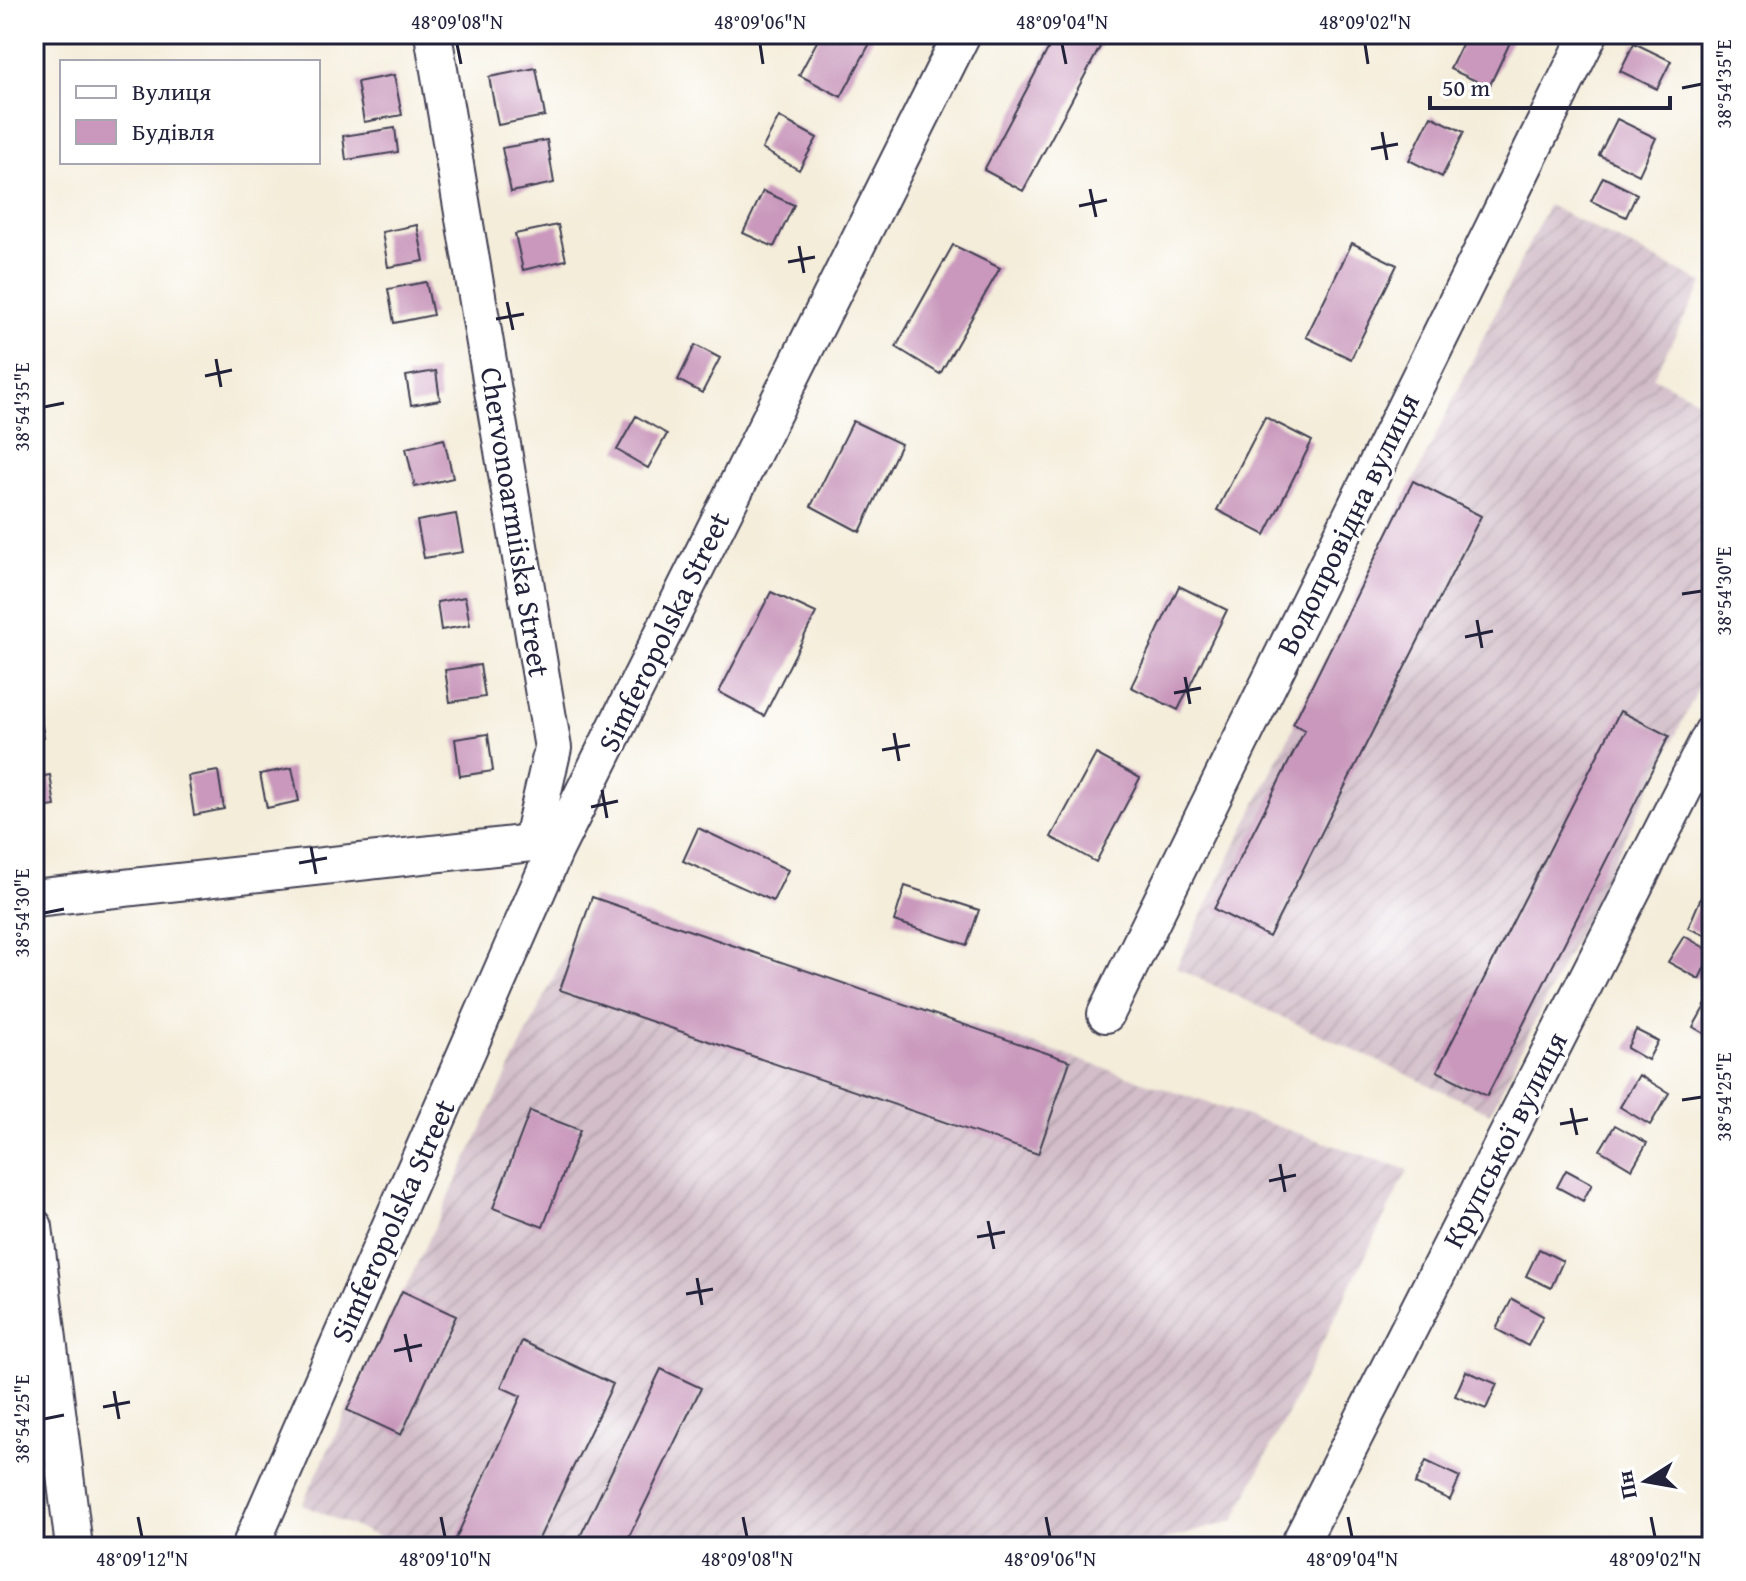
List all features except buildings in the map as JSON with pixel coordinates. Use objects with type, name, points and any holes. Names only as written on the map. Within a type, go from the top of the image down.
[{"type":"street","name":"Chervonoarmiiska Street","points":[[433,34],[553,748],[543,846]]},
{"type":"street","name":"Simferopolska Street","points":[[250,1547],[543,846],[962,34]]},
{"type":"street","name":"Водопровідна вулиця","points":[[1106,1014],[1589,34]]},
{"type":"street","name":"Крупської вулиця","points":[[1298,1547],[1712,733]]},
{"type":"street","points":[[34,898],[543,846]]},
{"type":"street","points":[[34,1227],[74,1547]]},
{"type":"shaded area","points":[[1548,205],[1703,283],[1653,377],[1712,407],[1712,661],[1490,1113],[1176,968]]},
{"type":"shaded area","points":[[592,897],[1408,1170],[1234,1521],[1140,1547],[403,1547],[302,1505]]}]
